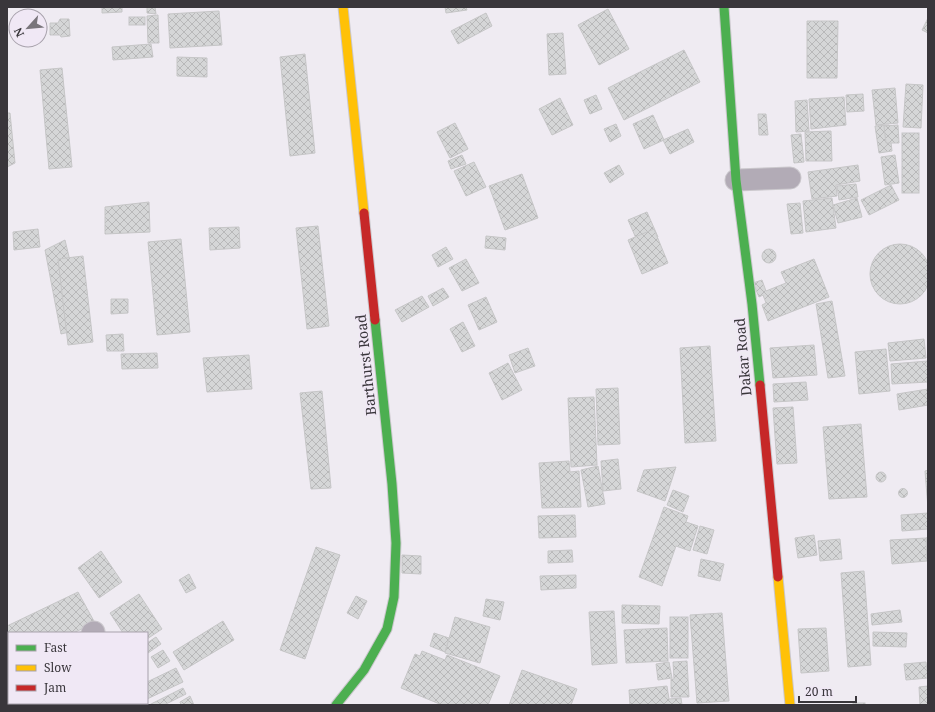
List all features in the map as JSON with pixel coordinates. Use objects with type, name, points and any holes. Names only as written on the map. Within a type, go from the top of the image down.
[{"type":"street","name":"Barthurst Road","points":[[336,705],[364,670],[387,629],[394,597],[396,542],[392,484],[343,7]]},
{"type":"street","name":"Dakar Road","points":[[724,7],[736,180],[752,304],[790,705]]},
{"type":"street","points":[[736,180],[790,178]]},
{"type":"building","points":[[102,7],[122,7],[122,12],[102,13]]},
{"type":"building","points":[[147,7],[155,7],[156,14],[147,13]]},
{"type":"building","points":[[445,7],[466,7],[467,10],[446,13]]},
{"type":"building","points":[[608,9],[629,49],[599,65],[578,25]]},
{"type":"building","points":[[219,11],[222,45],[170,48],[168,14]]},
{"type":"building","points":[[486,13],[492,26],[458,44],[451,31]]},
{"type":"building","points":[[158,15],[159,43],[148,43],[147,16]]},
{"type":"building","points":[[129,17],[145,17],[145,25],[129,25]]},
{"type":"building","points":[[928,18],[928,33],[922,30]]},
{"type":"building","points":[[60,19],[69,19],[70,36],[61,37],[60,35],[50,35],[50,23],[58,23]]},
{"type":"building","points":[[807,21],[838,21],[837,78],[807,78]]},
{"type":"building","points":[[563,33],[566,74],[549,75],[547,34]]},
{"type":"building","points":[[151,44],[153,57],[113,60],[112,47]]},
{"type":"building","points":[[684,50],[700,82],[624,120],[608,88]]},
{"type":"building","points":[[305,54],[315,153],[290,156],[280,57]]},
{"type":"building","points":[[177,57],[207,58],[207,77],[177,76]]},
{"type":"building","points":[[62,68],[72,167],[49,169],[40,70]]},
{"type":"building","points":[[906,84],[923,85],[921,128],[903,127]]},
{"type":"building","points":[[895,88],[898,123],[876,125],[872,90]]},
{"type":"building","points":[[863,94],[864,111],[847,112],[846,95]]},
{"type":"building","points":[[596,95],[602,109],[590,114],[584,100]]},
{"type":"building","points":[[844,97],[846,125],[811,129],[809,99]]},
{"type":"building","points":[[560,98],[573,125],[552,135],[539,109]]},
{"type":"building","points":[[807,100],[809,131],[796,132],[795,101]]},
{"type":"building","points":[[7,113],[10,113],[15,163],[7,167]]},
{"type":"building","points":[[758,114],[766,114],[768,135],[759,135]]},
{"type":"building","points":[[653,115],[664,140],[644,149],[633,124]]},
{"type":"building","points":[[455,123],[468,149],[450,158],[437,132]]},
{"type":"building","points":[[616,124],[621,136],[610,142],[604,129]]},
{"type":"building","points":[[889,125],[892,151],[879,153],[875,126]]},
{"type":"building","points":[[898,125],[899,143],[886,143],[884,126]]},
{"type":"building","points":[[688,129],[694,142],[670,154],[663,140]]},
{"type":"building","points":[[831,131],[832,161],[806,161],[805,132]]},
{"type":"building","points":[[902,133],[919,133],[919,193],[902,193]]},
{"type":"building","points":[[801,134],[804,162],[794,163],[791,135]]},
{"type":"building","points":[[462,155],[466,164],[451,169],[448,161]]},
{"type":"building","points":[[895,155],[899,183],[885,185],[881,157]]},
{"type":"building","points":[[474,162],[486,187],[466,196],[454,171]]},
{"type":"building","points":[[619,165],[624,174],[610,183],[604,173]]},
{"type":"building","points":[[858,165],[860,181],[836,185],[837,196],[812,199],[808,172]]},
{"type":"building","points":[[522,174],[538,218],[505,230],[489,186]]},
{"type":"building","points":[[856,184],[858,197],[839,200],[837,186]]},
{"type":"building","points":[[891,185],[899,200],[869,215],[861,200]]},
{"type":"building","points":[[832,198],[836,228],[806,232],[803,201]]},
{"type":"building","points":[[857,198],[862,217],[838,223],[833,205]]},
{"type":"building","points":[[149,202],[150,232],[105,234],[105,207]]},
{"type":"building","points":[[800,203],[803,233],[791,234],[787,204]]},
{"type":"building","points":[[647,212],[658,237],[639,245],[628,220]]},
{"type":"building","points":[[318,226],[329,326],[307,329],[296,228]]},
{"type":"building","points":[[239,227],[240,248],[210,250],[209,228]]},
{"type":"building","points":[[38,229],[40,247],[14,250],[13,232]]},
{"type":"building","points":[[654,229],[668,263],[642,274],[628,240]]},
{"type":"building","points":[[486,236],[506,238],[505,250],[485,248]]},
{"type":"building","points":[[181,239],[190,332],[157,335],[148,242]]},
{"type":"building","points":[[65,240],[86,328],[61,334],[45,250]]},
{"type":"building","points":[[900,244],[916,249],[921,253],[925,258],[930,274],[925,290],[921,295],[916,299],[900,304],[884,299],[879,295],[875,290],[870,274],[875,258],[879,253],[884,249]]},
{"type":"building","points":[[446,247],[453,259],[438,267],[432,255]]},
{"type":"building","points":[[769,249],[774,251],[776,256],[774,261],[769,263],[764,261],[762,256],[764,251]]},
{"type":"building","points":[[83,256],[93,342],[68,345],[58,259]]},
{"type":"building","points":[[466,259],[479,283],[462,291],[449,268]]},
{"type":"building","points":[[814,259],[829,297],[768,321],[762,305],[766,303],[763,295],[759,297],[753,283],[762,280],[766,291],[786,283],[781,272]]},
{"type":"building","points":[[443,288],[449,297],[433,306],[428,296]]},
{"type":"building","points":[[422,296],[429,307],[402,322],[395,310]]},
{"type":"building","points":[[486,297],[497,322],[479,330],[468,305]]},
{"type":"building","points":[[111,299],[128,299],[128,313],[111,314]]},
{"type":"building","points":[[832,301],[845,376],[828,378],[816,304]]},
{"type":"building","points":[[463,322],[475,346],[462,352],[450,329]]},
{"type":"building","points":[[123,334],[124,351],[107,351],[106,335]]},
{"type":"building","points":[[924,339],[926,358],[890,361],[888,343]]},
{"type":"building","points":[[814,345],[817,375],[773,378],[770,348]]},
{"type":"building","points":[[710,346],[716,441],[685,443],[680,348]]},
{"type":"building","points":[[528,348],[535,366],[515,373],[509,355]]},
{"type":"building","points":[[886,349],[890,391],[859,394],[855,352]]},
{"type":"building","points":[[157,353],[158,368],[122,369],[121,354]]},
{"type":"building","points":[[249,355],[252,389],[207,392],[203,358]]},
{"type":"building","points":[[928,361],[928,382],[892,384],[891,364]]},
{"type":"building","points":[[508,363],[522,390],[502,400],[489,373]]},
{"type":"building","points":[[806,382],[808,400],[774,402],[773,384]]},
{"type":"building","points":[[618,388],[620,444],[598,445],[596,389]]},
{"type":"building","points":[[928,389],[928,405],[899,410],[897,394]]},
{"type":"building","points":[[322,391],[331,488],[311,489],[300,393]]},
{"type":"building","points":[[594,397],[597,465],[571,467],[568,398]]},
{"type":"building","points":[[793,407],[797,463],[777,464],[773,408]]},
{"type":"building","points":[[861,424],[867,497],[829,499],[823,427]]},
{"type":"building","points":[[618,459],[621,489],[603,491],[601,461]]},
{"type":"building","points":[[569,461],[570,472],[579,471],[581,507],[542,508],[539,463]]},
{"type":"building","points":[[598,466],[605,504],[588,507],[581,470]]},
{"type":"building","points":[[676,467],[665,501],[637,491],[644,470]]},
{"type":"building","points":[[928,470],[928,508],[925,471]]},
{"type":"building","points":[[879,472],[883,472],[885,473],[885,481],[879,482],[876,479],[876,475]]},
{"type":"building","points":[[901,489],[905,489],[907,493],[905,497],[901,497],[899,495],[899,491]]},
{"type":"building","points":[[673,490],[689,496],[683,512],[667,505]]},
{"type":"building","points":[[664,507],[688,516],[686,522],[698,526],[690,551],[676,546],[662,586],[639,577]]},
{"type":"building","points":[[928,513],[928,529],[902,531],[901,515]]},
{"type":"building","points":[[575,515],[576,537],[539,538],[538,516]]},
{"type":"building","points":[[700,526],[714,530],[707,554],[693,550]]},
{"type":"building","points":[[814,535],[817,555],[798,558],[795,538]]},
{"type":"building","points":[[928,537],[928,552],[926,538]]},
{"type":"building","points":[[926,538],[927,561],[892,564],[890,540]]},
{"type":"building","points":[[840,539],[842,559],[820,561],[818,541]]},
{"type":"building","points":[[316,547],[340,555],[305,659],[280,650]]},
{"type":"building","points":[[572,550],[573,562],[548,563],[548,551]]},
{"type":"building","points":[[101,551],[122,582],[99,598],[78,568]]},
{"type":"building","points":[[402,555],[421,556],[421,574],[402,573]]},
{"type":"building","points":[[701,559],[724,564],[720,581],[698,576]]},
{"type":"building","points":[[864,571],[871,665],[848,667],[841,573]]},
{"type":"building","points":[[189,574],[196,588],[186,593],[179,580]]},
{"type":"building","points":[[576,575],[576,588],[541,590],[540,576]]},
{"type":"building","points":[[78,592],[95,623],[75,632],[8,632],[8,646],[7,626]]},
{"type":"building","points":[[139,594],[162,629],[148,638],[148,632],[122,632],[110,613]]},
{"type":"building","points":[[356,596],[367,601],[358,619],[347,613]]},
{"type":"building","points":[[486,599],[504,602],[500,620],[483,616]]},
{"type":"building","points":[[622,605],[660,606],[659,624],[622,623]]},
{"type":"building","points":[[900,610],[902,622],[872,625],[871,614]]},
{"type":"building","points":[[614,611],[617,663],[592,665],[589,612]]},
{"type":"building","points":[[722,613],[729,701],[697,703],[690,615]]},
{"type":"building","points":[[455,617],[490,627],[480,663],[445,653]]},
{"type":"building","points":[[670,617],[688,617],[688,658],[670,658]]},
{"type":"building","points":[[223,621],[234,640],[184,670],[173,652]]},
{"type":"building","points":[[667,628],[668,661],[626,663],[624,630]]},
{"type":"building","points":[[826,628],[829,671],[801,673],[798,629]]},
{"type":"building","points":[[873,632],[907,633],[906,647],[873,646]]},
{"type":"building","points":[[434,633],[449,638],[445,652],[430,646]]},
{"type":"building","points":[[156,637],[161,644],[148,653],[148,642]]},
{"type":"building","points":[[163,650],[170,661],[158,668],[151,657]]},
{"type":"building","points":[[422,651],[445,660],[447,655],[500,676],[488,705],[442,705],[401,688],[415,654],[420,656]]},
{"type":"building","points":[[687,661],[689,697],[671,697],[671,679],[674,679],[673,662]]},
{"type":"building","points":[[669,662],[672,678],[658,680],[656,664]]},
{"type":"building","points":[[926,662],[928,678],[906,680],[904,664]]},
{"type":"building","points":[[176,668],[183,682],[148,699],[148,682]]},
{"type":"building","points":[[522,670],[577,689],[571,705],[509,705]]},
{"type":"building","points":[[667,686],[669,699],[681,698],[682,705],[630,705],[629,690]]},
{"type":"building","points":[[928,686],[928,705],[920,705],[919,687]]},
{"type":"building","points":[[183,688],[186,694],[164,705],[149,705]]},
{"type":"building","points":[[190,696],[194,705],[181,705],[180,702]]},
{"type":"building","points":[[853,703],[865,703],[865,705],[853,705]]},
{"type":"building","points":[[78,704],[78,705],[60,705]]},
{"type":"traffic: fast","points":[[724,7],[736,180],[752,304],[760,385]]},
{"type":"traffic: fast","points":[[336,705],[364,670],[387,629],[394,597],[396,543],[392,484],[375,320]]},
{"type":"traffic: slow","points":[[343,7],[364,213]]},
{"type":"traffic: slow","points":[[778,577],[790,705]]},
{"type":"traffic: jam","points":[[364,213],[375,320]]},
{"type":"traffic: jam","points":[[760,385],[778,577]]}]
